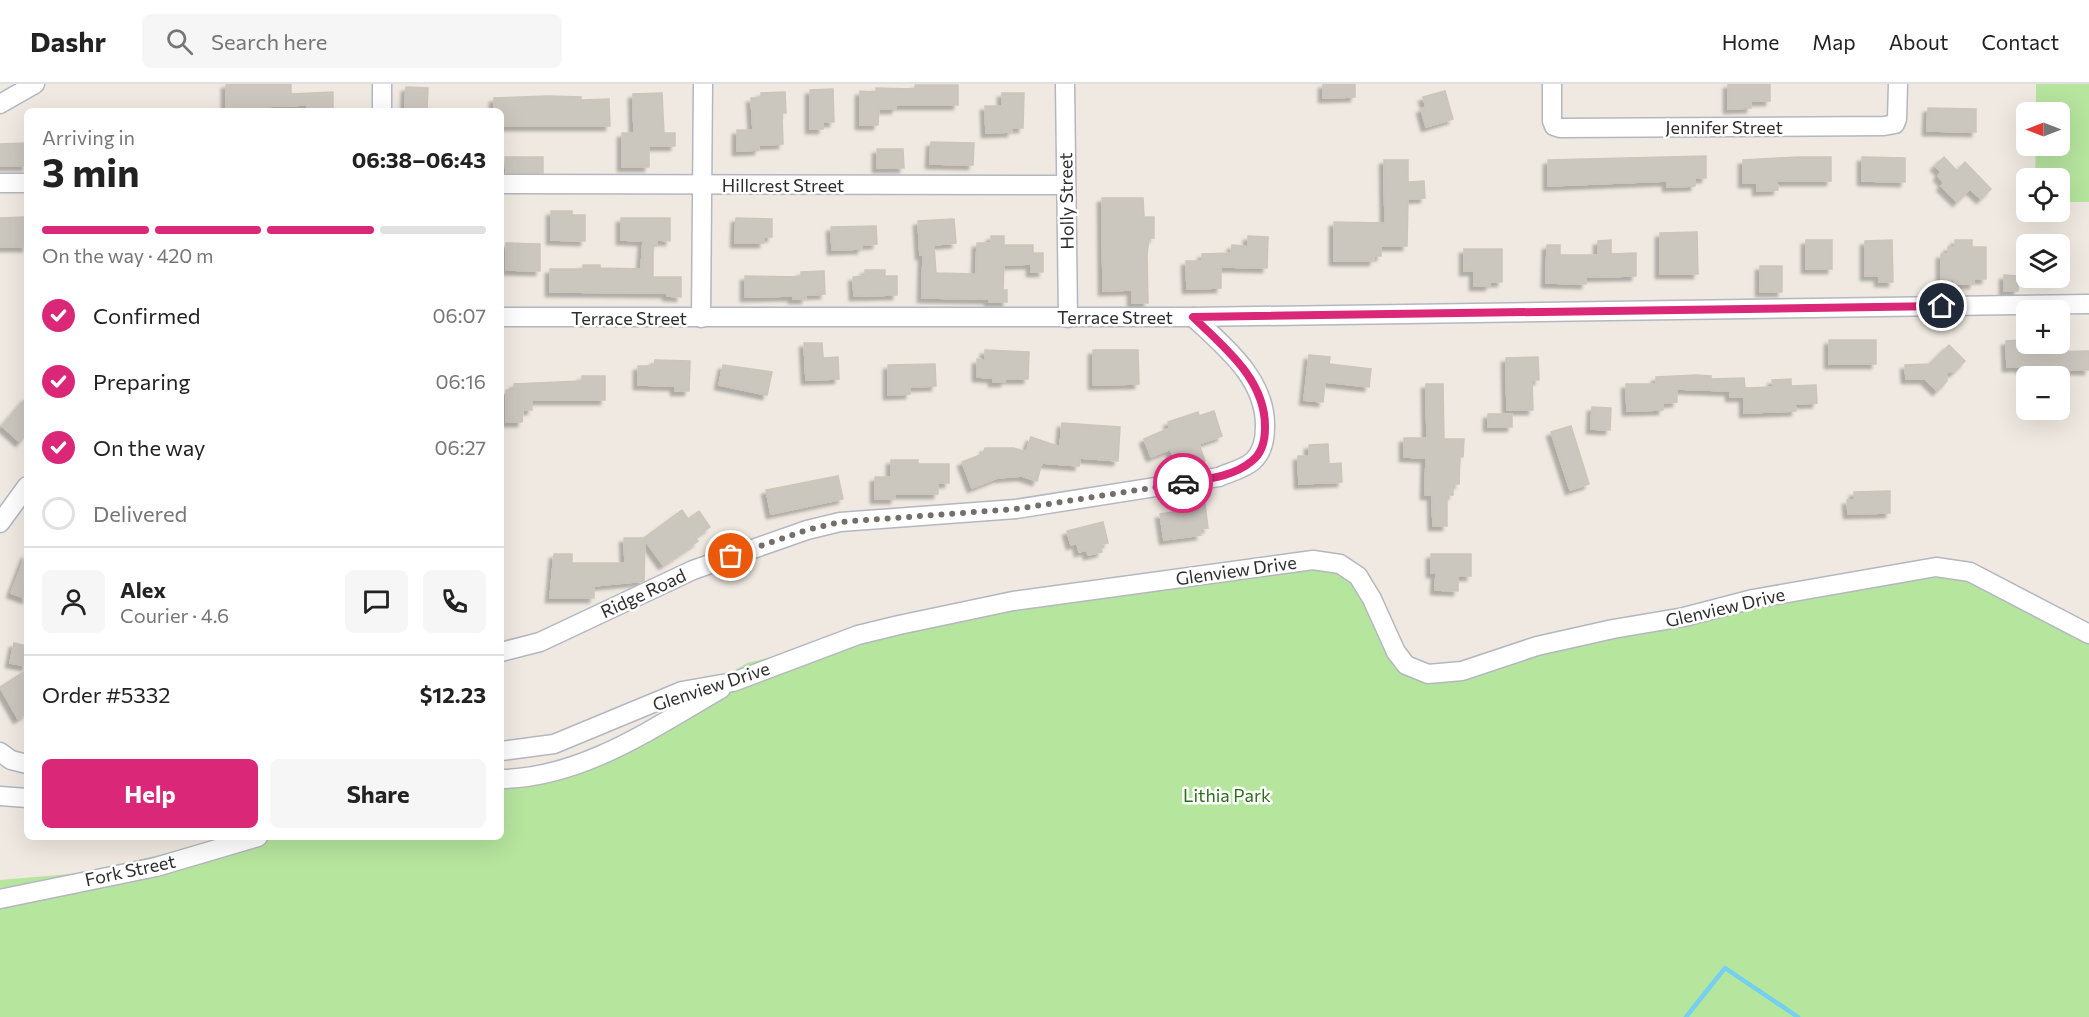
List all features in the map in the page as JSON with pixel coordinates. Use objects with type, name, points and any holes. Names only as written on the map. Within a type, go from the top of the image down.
[{"type":"street","points":[[0,104],[35,84]]},
{"type":"street","points":[[382,84],[382,108]]},
{"type":"street","points":[[701,318],[703,84]]},
{"type":"street","name":"Holly Street","points":[[1065,84],[1068,318]]},
{"type":"street","name":"Jennifer Street","points":[[1552,84],[1554,126],[1572,128],[1895,124],[1898,111],[1898,84]]},
{"type":"street","points":[[0,183],[24,183]]},
{"type":"street","name":"Hillcrest Street","points":[[504,184],[1066,184]]},
{"type":"street","name":"Terrace Street","points":[[504,317],[1193,317],[2089,304]]},
{"type":"street","name":"Ridge Road","points":[[504,651],[540,642],[693,570],[807,530],[840,522],[930,517],[1052,504],[1219,477],[1243,467],[1254,460],[1262,448],[1266,415],[1261,398],[1254,382],[1233,356],[1193,317]]},
{"type":"street","points":[[0,523],[24,490]]},
{"type":"street","name":"Glenview Drive","points":[[504,751],[554,744],[682,692],[733,682],[858,635],[899,625],[1013,601],[1313,560],[1340,564],[1358,576],[1372,599],[1396,652],[1406,665],[1428,674],[1462,671],[1537,646],[1613,629],[1684,617],[1753,599],[1936,567],[1970,572],[2085,630]]},
{"type":"street","points":[[504,779],[538,777],[590,760],[733,682]]},
{"type":"street","points":[[0,752],[11,760],[24,763]]},
{"type":"street","points":[[0,796],[24,798]]},
{"type":"street","name":"Fork Street","points":[[0,898],[156,867],[248,840]]},
{"type":"green space","points":[[2036,84],[2089,84],[2089,202],[2070,202],[2070,168],[2035,168],[2036,156],[2070,156],[2070,102],[2036,102]]},
{"type":"green space","name":"Lithia Park","points":[[1340,564],[1388,636],[1428,674],[1537,646],[1952,568],[2089,634],[2089,1017],[0,1017],[0,880],[82,873],[222,840],[504,840],[504,771],[586,756],[685,701],[747,663],[899,625]]},
{"type":"building","points":[[226,84],[291,84],[291,94],[333,92],[333,108],[307,108],[307,105],[226,108]]},
{"type":"building","points":[[1323,84],[1355,84],[1355,97],[1323,98]]},
{"type":"building","points":[[1728,84],[1770,84],[1770,101],[1751,101],[1751,108],[1728,109]]},
{"type":"building","points":[[915,85],[958,85],[958,105],[896,105],[896,109],[879,109],[878,125],[860,125],[860,91],[876,92],[876,88],[915,89]]},
{"type":"building","points":[[406,87],[428,88],[427,108],[405,108]]},
{"type":"building","points":[[833,89],[834,122],[823,122],[823,129],[810,129],[810,90]]},
{"type":"building","points":[[1445,91],[1453,119],[1426,127],[1421,109],[1426,107],[1423,97]]},
{"type":"building","points":[[785,92],[786,113],[782,113],[783,144],[759,145],[759,150],[737,151],[737,130],[753,130],[751,98],[761,98],[761,93]]},
{"type":"building","points":[[662,93],[664,133],[675,133],[675,146],[649,146],[649,167],[622,167],[622,133],[634,133],[633,94]]},
{"type":"building","points":[[1002,93],[1024,93],[1023,128],[1011,128],[1012,132],[986,133],[985,106],[1002,106]]},
{"type":"building","points":[[548,96],[581,97],[581,100],[609,99],[610,126],[504,126],[504,108],[494,108],[494,98]]},
{"type":"building","points":[[1928,108],[1976,109],[1976,132],[1927,131]]},
{"type":"building","points":[[931,142],[974,143],[973,165],[930,164]]},
{"type":"building","points":[[24,143],[24,166],[0,166],[0,144]]},
{"type":"building","points":[[877,149],[903,149],[904,168],[877,168]]},
{"type":"building","points":[[1706,156],[1706,178],[1695,178],[1695,186],[1667,187],[1667,181],[1548,186],[1548,160]]},
{"type":"building","points":[[505,157],[543,157],[543,173],[506,173]]},
{"type":"building","points":[[1831,157],[1831,181],[1777,181],[1778,190],[1757,191],[1757,183],[1743,183],[1743,160]]},
{"type":"building","points":[[1862,157],[1905,158],[1905,182],[1862,181]]},
{"type":"building","points":[[1944,157],[1957,171],[1965,162],[1991,189],[1981,199],[1970,189],[1957,202],[1941,186],[1944,183],[1938,176],[1941,172],[1935,166]]},
{"type":"building","points":[[1384,160],[1408,160],[1408,182],[1424,181],[1425,198],[1408,199],[1407,246],[1381,246],[1381,256],[1374,256],[1374,261],[1334,261],[1334,222],[1385,223]]},
{"type":"building","points":[[1102,198],[1143,198],[1144,217],[1154,217],[1154,238],[1149,238],[1147,255],[1148,303],[1132,303],[1132,290],[1103,291]]},
{"type":"building","points":[[551,211],[572,211],[572,215],[585,215],[585,241],[551,240]]},
{"type":"building","points":[[24,217],[24,247],[0,247],[0,218]]},
{"type":"building","points":[[621,218],[670,218],[670,241],[657,240],[657,246],[653,246],[653,277],[681,277],[681,297],[667,296],[667,293],[550,292],[550,269],[583,269],[583,265],[600,265],[600,268],[641,269],[643,241],[621,240]]},
{"type":"building","points":[[736,218],[772,219],[772,237],[764,237],[764,243],[735,243]]},
{"type":"building","points":[[954,219],[956,243],[934,245],[936,273],[976,274],[977,243],[991,243],[991,236],[1004,236],[1004,245],[1033,245],[1033,253],[1043,253],[1043,272],[1031,272],[1031,264],[1004,265],[1003,290],[1007,290],[1007,302],[989,302],[989,299],[922,298],[923,255],[920,255],[918,221]]},
{"type":"building","points":[[876,226],[877,244],[862,245],[862,249],[832,250],[831,227]]},
{"type":"building","points":[[1697,232],[1698,274],[1660,274],[1660,233]]},
{"type":"building","points":[[1248,236],[1268,237],[1267,268],[1221,267],[1221,288],[1187,289],[1186,261],[1202,261],[1202,254],[1231,253],[1232,245],[1248,246]]},
{"type":"building","points":[[1611,240],[1611,254],[1636,253],[1636,276],[1586,277],[1586,284],[1546,283],[1547,245],[1560,245],[1560,255],[1598,255],[1598,241]]},
{"type":"building","points":[[1806,240],[1832,240],[1832,269],[1806,269]]},
{"type":"building","points":[[1892,240],[1893,282],[1879,282],[1879,276],[1865,276],[1865,241]]},
{"type":"building","points":[[1955,240],[1972,240],[1972,247],[1986,247],[1986,279],[1974,279],[1974,284],[1954,284],[1954,280],[1941,280],[1941,254],[1948,254],[1948,247],[1955,247]]},
{"type":"building","points":[[506,243],[540,244],[540,271],[506,270]]},
{"type":"building","points":[[1464,249],[1502,249],[1502,282],[1490,282],[1490,286],[1474,286],[1474,271],[1464,271]]},
{"type":"building","points":[[1760,266],[1782,266],[1782,292],[1760,292]]},
{"type":"building","points":[[865,270],[885,270],[885,276],[897,276],[897,295],[854,296],[853,277],[865,276]]},
{"type":"building","points":[[824,271],[825,294],[805,295],[806,299],[793,299],[793,296],[745,297],[745,276],[801,277],[801,272]]},
{"type":"building","points":[[2004,275],[2016,276],[2018,291],[2004,291]]},
{"type":"building","points":[[1829,340],[1876,340],[1876,364],[1829,364]]},
{"type":"building","points":[[2016,340],[2016,354],[2070,354],[2070,351],[2089,351],[2089,370],[2070,370],[2070,366],[2007,367],[2006,341]]},
{"type":"building","points":[[804,343],[822,343],[823,358],[838,357],[839,379],[806,380]]},
{"type":"building","points":[[1949,345],[1965,361],[1954,372],[1947,372],[1947,381],[1937,391],[1925,379],[1906,379],[1905,365],[1930,364]]},
{"type":"building","points":[[985,350],[1029,352],[1028,379],[1005,379],[1005,382],[993,382],[993,378],[977,377],[977,359],[985,360]]},
{"type":"building","points":[[1093,350],[1138,350],[1139,384],[1093,385]]},
{"type":"building","points":[[1309,355],[1330,357],[1329,364],[1371,369],[1369,387],[1325,382],[1323,402],[1304,400]]},
{"type":"building","points":[[1538,357],[1539,380],[1532,380],[1533,410],[1507,410],[1506,358]]},
{"type":"building","points":[[655,360],[690,361],[689,391],[675,391],[675,386],[638,385],[638,366],[654,366]]},
{"type":"building","points":[[935,364],[936,386],[910,387],[910,394],[888,395],[888,365]]},
{"type":"building","points":[[723,365],[772,372],[767,395],[719,385]]},
{"type":"building","points":[[582,376],[605,376],[605,400],[532,400],[532,410],[523,410],[522,422],[506,422],[506,390],[514,390],[514,384],[582,381]]},
{"type":"building","points":[[1711,376],[1711,379],[1744,378],[1745,388],[1773,387],[1772,380],[1791,379],[1791,386],[1816,385],[1817,403],[1795,404],[1796,411],[1744,413],[1744,397],[1730,397],[1730,391],[1677,389],[1677,402],[1663,403],[1663,410],[1627,411],[1626,384],[1656,384],[1656,377]]},
{"type":"building","points":[[1426,384],[1443,384],[1444,439],[1464,439],[1463,457],[1460,457],[1459,484],[1453,484],[1453,495],[1447,495],[1447,526],[1433,526],[1432,495],[1425,495],[1426,458],[1404,457],[1404,438],[1427,438]]},
{"type":"building","points":[[24,400],[24,437],[20,442],[2,426]]},
{"type":"building","points":[[1592,407],[1611,408],[1610,430],[1591,429]]},
{"type":"building","points":[[1214,411],[1222,436],[1199,444],[1205,461],[1187,466],[1182,451],[1172,454],[1171,449],[1151,457],[1144,439],[1170,428],[1168,422],[1198,412],[1199,416]]},
{"type":"building","points":[[1488,414],[1512,414],[1512,427],[1488,427]]},
{"type":"building","points":[[1062,423],[1120,427],[1118,461],[1080,458],[1079,466],[1042,463],[1037,481],[1022,476],[997,478],[972,488],[962,462],[983,454],[985,448],[1014,448],[1026,452],[1031,437],[1060,447]]},
{"type":"building","points":[[1571,426],[1589,484],[1570,490],[1551,432]]},
{"type":"building","points":[[1328,444],[1329,464],[1341,463],[1342,482],[1299,484],[1298,456],[1309,456],[1309,445]]},
{"type":"building","points":[[891,460],[918,460],[918,464],[949,464],[949,483],[938,483],[938,494],[895,494],[895,499],[875,499],[875,477],[891,477]]},
{"type":"building","points":[[838,476],[843,499],[771,514],[766,490]]},
{"type":"building","points":[[1890,491],[1890,513],[1848,514],[1847,500],[1854,500],[1854,492]]},
{"type":"building","points":[[1205,504],[1208,528],[1200,529],[1201,535],[1164,540],[1160,514],[1180,511],[1180,507]]},
{"type":"building","points":[[682,510],[688,519],[699,511],[710,527],[695,537],[698,541],[663,565],[645,540],[644,581],[594,586],[594,598],[550,598],[554,554],[572,554],[572,563],[625,563],[624,538],[644,538]]},
{"type":"building","points":[[1103,522],[1108,543],[1100,545],[1102,552],[1088,555],[1087,550],[1079,552],[1077,543],[1071,545],[1067,531]]},
{"type":"building","points":[[1431,554],[1471,554],[1471,576],[1458,576],[1458,591],[1435,590],[1436,573],[1431,573]]},
{"type":"building","points":[[24,559],[24,598],[11,593]]},
{"type":"building","points":[[14,643],[24,645],[24,665],[10,663]]},
{"type":"building","points":[[24,672],[24,715],[18,719],[0,687]]},
{"type":"waterway","points":[[1686,1017],[1725,968],[1798,1017]]},
{"type":"way so far","points":[[731,556],[807,530],[840,522],[1016,509],[1183,483]]},
{"type":"route","points":[[1183,483],[1219,477],[1243,467],[1254,460],[1262,448],[1265,434],[1266,415],[1254,382],[1233,356],[1193,317],[1942,306]]}]
